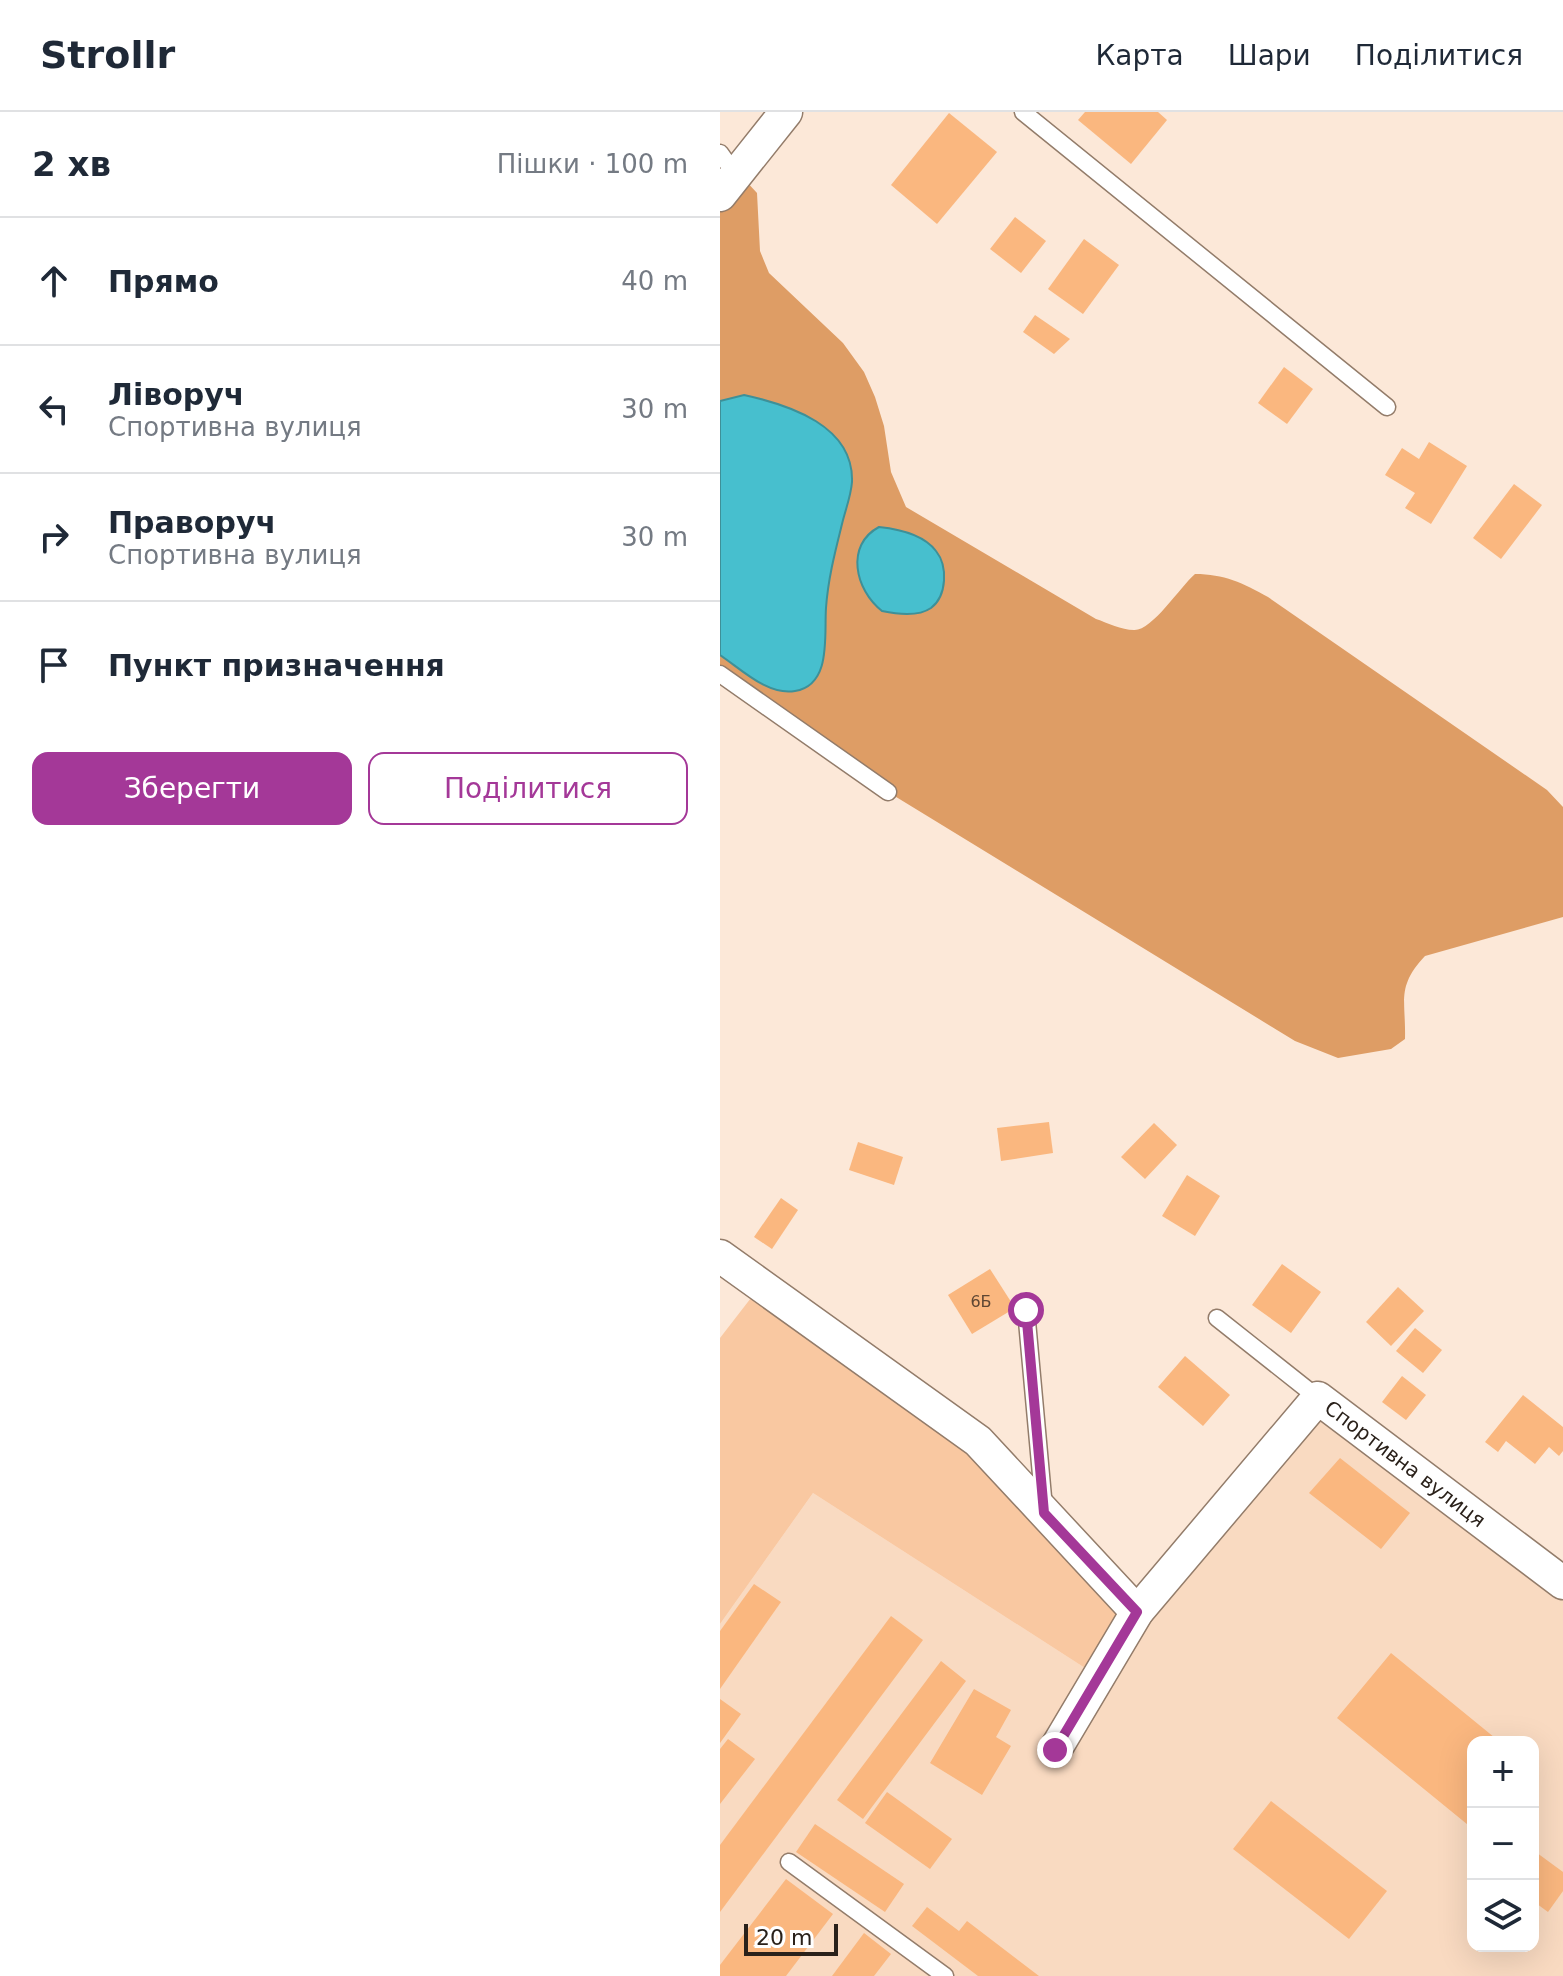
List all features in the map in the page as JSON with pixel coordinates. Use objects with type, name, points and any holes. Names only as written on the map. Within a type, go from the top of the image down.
[{"type":"street","points":[[725,174],[786,112]]},
{"type":"street","points":[[720,1256],[978,1441],[1137,1612]]},
{"type":"street","name":"Спортивна вулиця","points":[[1055,1750],[1137,1612],[1318,1398],[1563,1583]]},
{"type":"lane","points":[[1023,112],[1387,407]]},
{"type":"lane","points":[[720,674],[888,792]]},
{"type":"lane","points":[[1026,1310],[1044,1513]]},
{"type":"lane","points":[[1217,1318],[1318,1398]]},
{"type":"lane","points":[[789,1862],[945,1976]]},
{"type":"shaded area","points":[[720,153],[757,193],[760,251],[769,273],[843,343],[864,372],[884,426],[891,472],[906,507],[1096,619],[1124,629],[1134,630],[1149,624],[1195,574],[1233,580],[1268,597],[1547,790],[1563,807],[1563,917],[1425,956],[1410,977],[1404,994],[1405,1039],[1391,1049],[1338,1058],[1295,1041],[888,792],[720,674]]},
{"type":"shaded area","points":[[761,1285],[978,1441],[1137,1612],[1085,1668],[813,1493],[720,1624],[720,1338]]},
{"type":"shaded area","points":[[1318,1398],[1563,1583],[1563,1976],[720,1976],[720,1624],[813,1493],[1085,1668]]},
{"type":"water","points":[[744,395],[781,405],[816,421],[831,432],[850,463],[852,482],[828,587],[824,657],[815,679],[807,687],[795,691],[765,685],[720,655],[720,401]]},
{"type":"water","points":[[879,527],[918,537],[931,545],[940,557],[944,572],[943,589],[936,603],[926,611],[900,614],[882,611],[865,592],[860,580],[858,556],[868,535]]},
{"type":"building","points":[[1085,112],[1158,112],[1167,120],[1131,164],[1078,120]]},
{"type":"building","points":[[949,113],[997,152],[937,224],[891,185]]},
{"type":"building","points":[[1015,217],[1046,241],[1021,273],[990,249]]},
{"type":"building","points":[[1084,239],[1119,265],[1083,314],[1048,289]]},
{"type":"building","points":[[1035,315],[1070,339],[1054,354],[1023,332]]},
{"type":"building","points":[[1284,367],[1313,389],[1287,424],[1258,403]]},
{"type":"building","points":[[1429,442],[1467,466],[1431,524],[1405,508],[1415,493],[1385,475],[1402,448],[1419,459]]},
{"type":"building","points":[[1514,484],[1542,505],[1501,559],[1473,538]]},
{"type":"building","points":[[1049,1122],[1053,1153],[1001,1161],[997,1128]]},
{"type":"building","points":[[1154,1123],[1177,1145],[1145,1179],[1121,1157]]},
{"type":"building","points":[[858,1142],[903,1157],[894,1185],[849,1170]]},
{"type":"building","points":[[1187,1175],[1220,1196],[1195,1236],[1162,1216]]},
{"type":"building","points":[[781,1198],[798,1210],[772,1249],[754,1237]]},
{"type":"building","points":[[1282,1264],[1321,1292],[1291,1333],[1252,1305]]},
{"type":"building","points":[[990,1269],[1015,1308],[972,1334],[948,1295]]},
{"type":"building","points":[[1398,1287],[1424,1311],[1391,1346],[1366,1322]]},
{"type":"building","points":[[1415,1328],[1442,1350],[1423,1373],[1396,1351]]},
{"type":"building","points":[[1185,1356],[1230,1395],[1203,1426],[1158,1387]]},
{"type":"building","points":[[1402,1376],[1426,1395],[1406,1420],[1382,1402]]},
{"type":"building","points":[[1523,1395],[1563,1427],[1563,1451],[1559,1456],[1549,1447],[1535,1464],[1506,1441],[1498,1452],[1485,1442]]},
{"type":"building","points":[[1340,1458],[1410,1513],[1381,1549],[1309,1493]]},
{"type":"building","points":[[754,1584],[781,1602],[720,1689],[720,1631]]},
{"type":"building","points":[[891,1616],[923,1640],[720,1912],[720,1845]]},
{"type":"building","points":[[1391,1653],[1493,1736],[1467,1736],[1467,1824],[1337,1718]]},
{"type":"building","points":[[941,1661],[966,1681],[863,1819],[837,1800]]},
{"type":"building","points":[[974,1689],[1011,1710],[996,1737],[1011,1746],[982,1795],[930,1763]]},
{"type":"building","points":[[720,1699],[741,1714],[720,1743]]},
{"type":"building","points":[[728,1739],[755,1759],[720,1804],[720,1749]]},
{"type":"building","points":[[887,1792],[952,1839],[930,1869],[865,1823]]},
{"type":"building","points":[[1271,1801],[1387,1891],[1349,1939],[1233,1849]]},
{"type":"building","points":[[815,1824],[904,1884],[885,1912],[796,1852]]},
{"type":"building","points":[[1539,1854],[1563,1872],[1563,1891],[1548,1912],[1539,1905]]},
{"type":"building","points":[[786,1879],[833,1914],[786,1976],[720,1976],[720,1965]]},
{"type":"building","points":[[927,1907],[959,1931],[967,1921],[1039,1976],[978,1976],[912,1926]]},
{"type":"building","points":[[864,1933],[891,1954],[874,1976],[832,1976]]},
{"type":"route","points":[[1026,1310],[1044,1513],[1137,1612],[1055,1750]]}]
